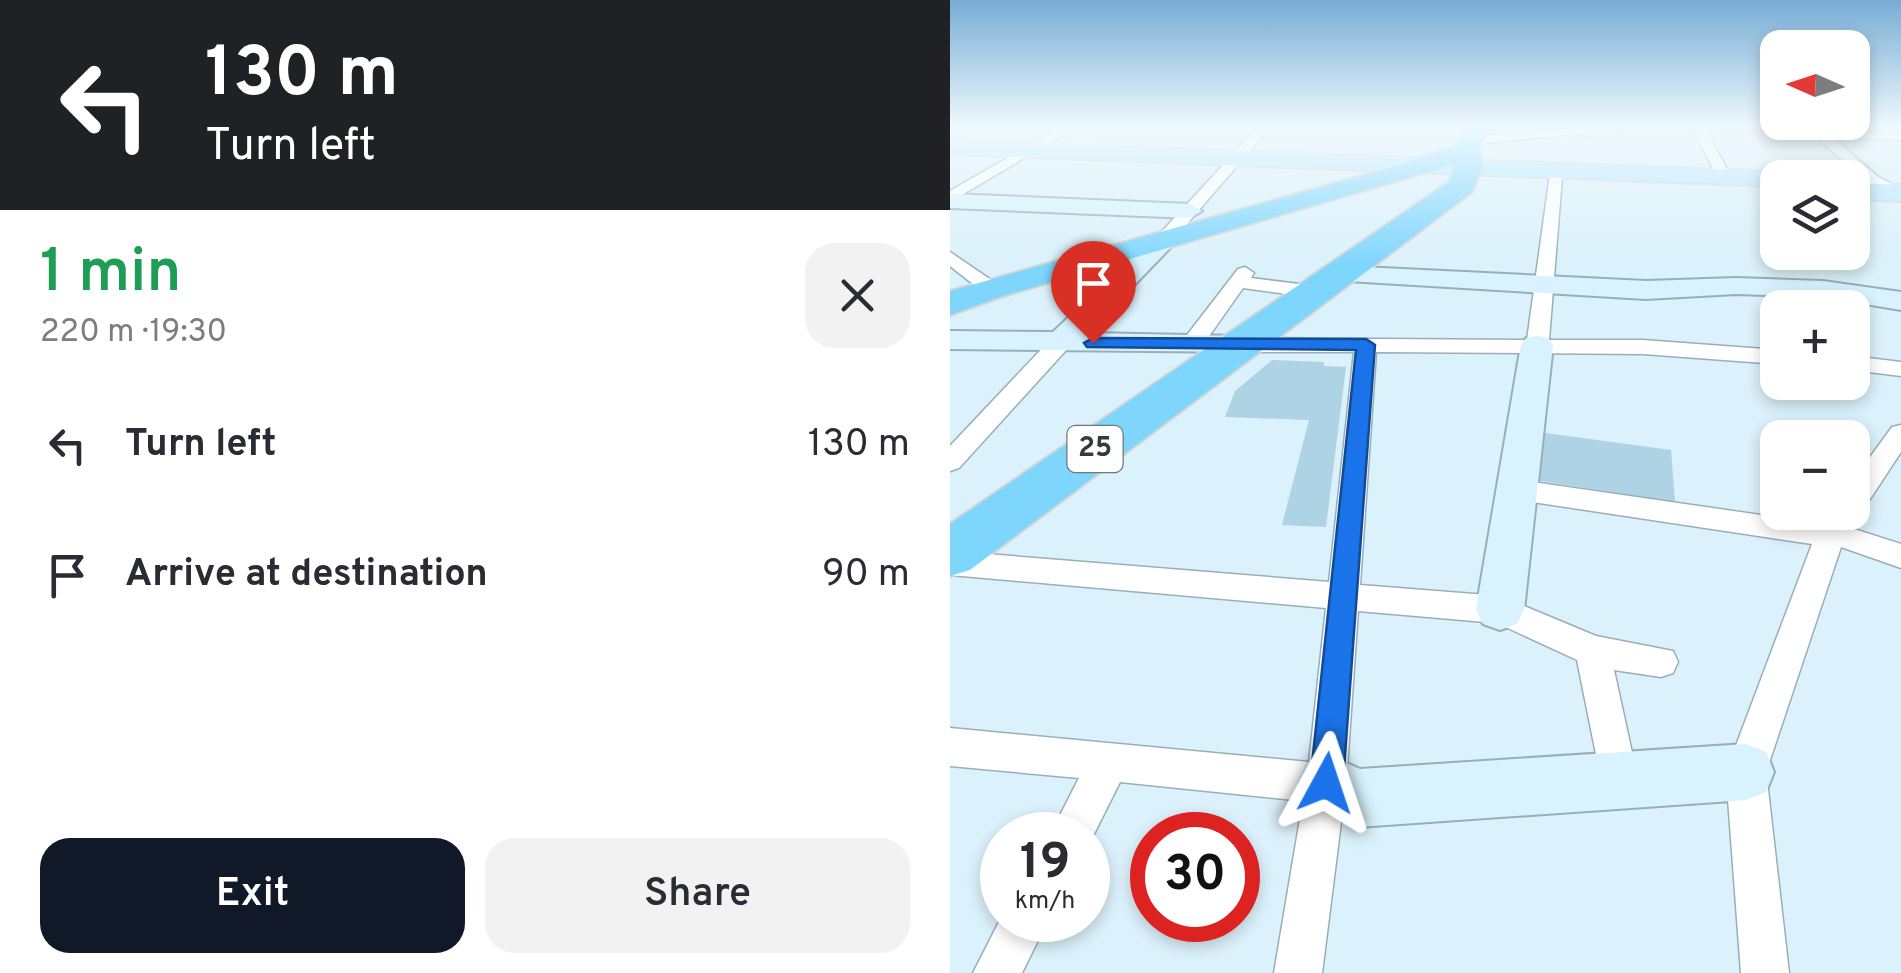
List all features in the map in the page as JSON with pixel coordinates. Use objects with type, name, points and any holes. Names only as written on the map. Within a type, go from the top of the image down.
[{"type":"highway","points":[[950,304],[990,288],[1160,242],[1375,173]]},
{"type":"highway","name":"25","points":[[950,554],[1462,186],[1465,173]]},
{"type":"main road","points":[[1365,173],[1371,174]]},
{"type":"main road","points":[[1543,173],[1760,187]]},
{"type":"main road","points":[[1689,173],[1760,178]]},
{"type":"main road","points":[[1870,186],[1896,190]]},
{"type":"main road","points":[[1870,191],[1896,190]]},
{"type":"street","points":[[950,199],[996,173]]},
{"type":"street","points":[[950,462],[1060,342],[1225,173]]},
{"type":"street","points":[[1722,173],[1724,177]]},
{"type":"street","points":[[1874,173],[1896,190]]},
{"type":"street","points":[[1500,610],[1520,490],[1546,284],[1554,177]]},
{"type":"street","points":[[950,199],[1190,212]]},
{"type":"street","points":[[950,257],[990,288]]},
{"type":"street","points":[[1192,344],[1242,277],[1328,283],[1546,284],[1646,290],[1823,288],[1901,301]]},
{"type":"street","points":[[950,340],[1241,345],[1536,344],[1760,356]]},
{"type":"street","points":[[1298,973],[1326,783],[1366,345]]},
{"type":"street","points":[[1870,365],[1901,368]]},
{"type":"street","points":[[1870,481],[1898,443]]},
{"type":"street","points":[[1520,490],[1760,513]]},
{"type":"street","points":[[1765,973],[1746,772],[1838,530]]},
{"type":"street","points":[[1856,530],[1901,556]]},
{"type":"street","points":[[950,563],[1500,610],[1593,652],[1660,662]]},
{"type":"street","points":[[1593,652],[1618,780]]},
{"type":"street","points":[[950,747],[1326,783],[1358,798],[1746,772]]},
{"type":"street","points":[[1082,812],[1108,765]]},
{"type":"street","points":[[997,973],[1013,942]]},
{"type":"shaded area","points":[[1272,360],[1346,367],[1326,527],[1282,525],[1309,420],[1225,417],[1235,391]]},
{"type":"shaded area","points":[[1538,432],[1671,450],[1675,502],[1541,481],[1531,472]]},
{"type":"route","points":[[1093,343],[1366,345],[1326,783]]}]
